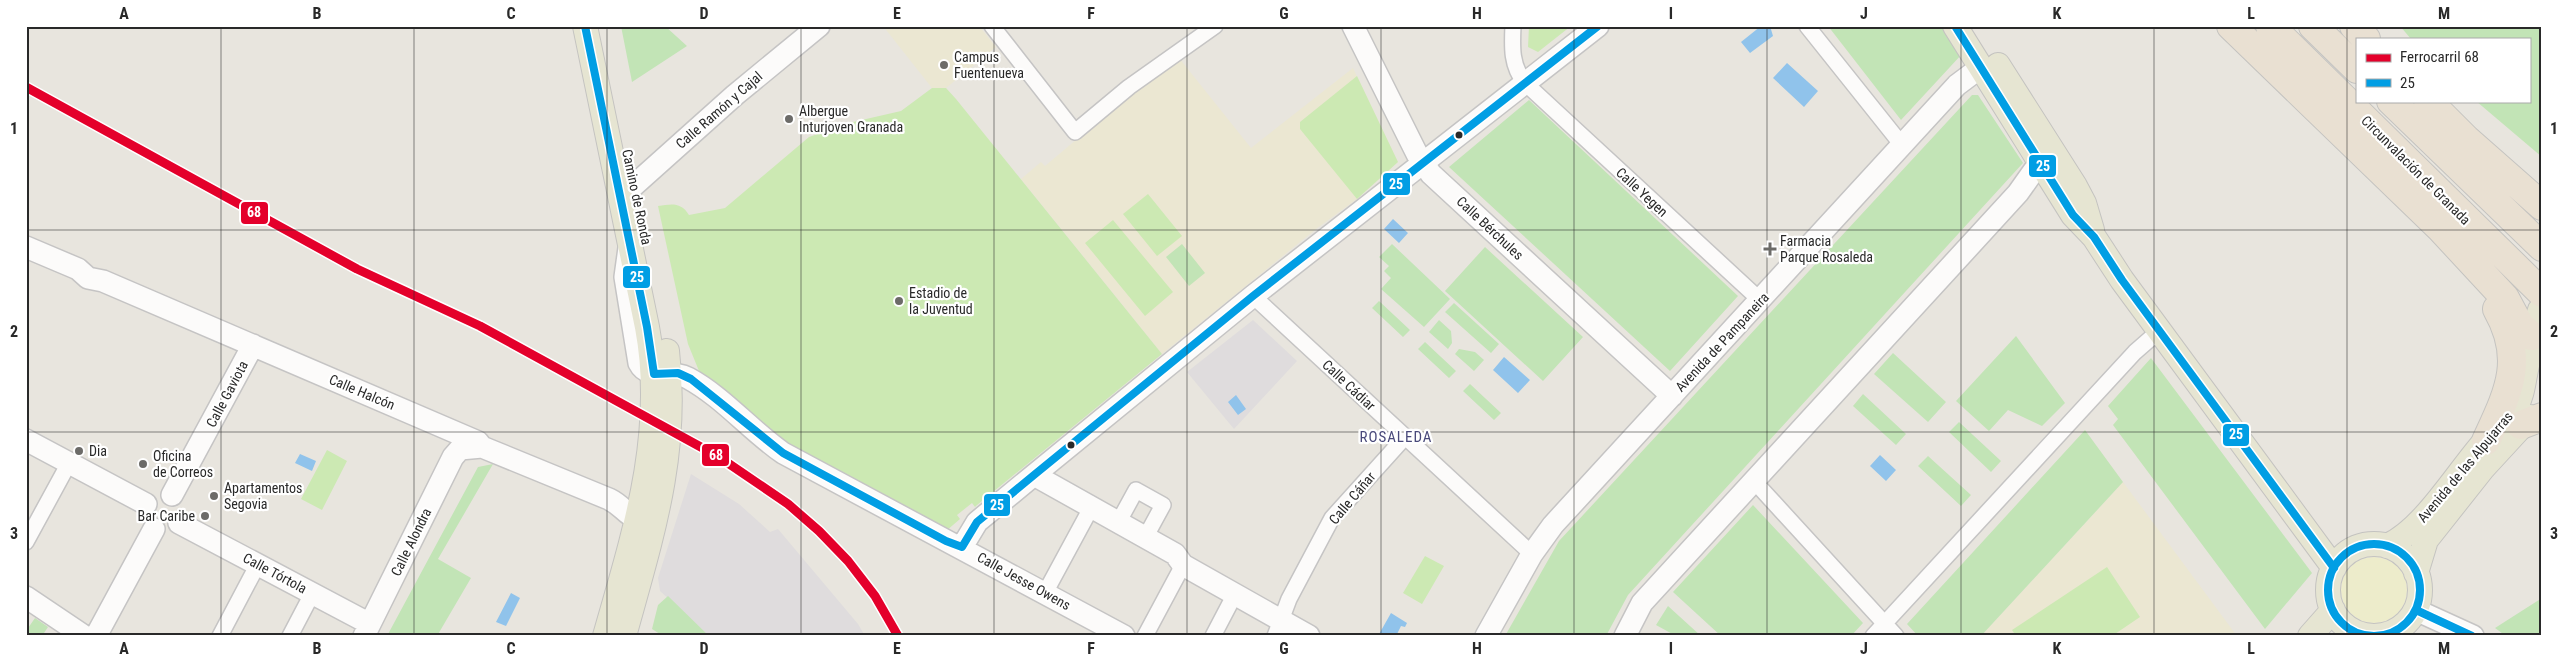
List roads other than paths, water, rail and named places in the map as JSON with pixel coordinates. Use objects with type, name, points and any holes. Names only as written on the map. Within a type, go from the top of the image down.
[{"type":"highway","points":[[2231,26],[2458,246],[2505,298],[2535,349]]},
{"type":"highway","name":"Circunvalación de Granada","points":[[2270,26],[2501,254],[2541,302]]},
{"type":"highway","points":[[2313,26],[2356,68]]},
{"type":"highway","points":[[2354,26],[2365,38]]},
{"type":"highway","points":[[2391,102],[2533,238]]},
{"type":"highway","points":[[2429,102],[2466,139],[2542,206]]},
{"type":"highway","points":[[2458,246],[2499,312],[2512,348],[2513,369],[2506,398],[2486,441]]},
{"type":"main road","name":"Camino de Ronda","points":[[585,26],[665,335],[659,454],[638,511],[605,636]]},
{"type":"main road","name":"Camino de Ronda","points":[[602,26],[628,192],[630,243],[650,343],[662,373]]},
{"type":"main road","points":[[1955,26],[2073,216],[2094,237],[2122,280],[2334,568]]},
{"type":"main road","points":[[1972,26],[2081,197],[2094,237]]},
{"type":"main road","points":[[1981,67],[1994,72],[2007,92],[2024,105],[2030,126],[2043,147],[2045,172]]},
{"type":"main road","name":"Avenida de las Alpujarras","points":[[2387,546],[2401,540],[2415,526],[2514,410],[2522,391],[2528,357],[2535,349],[2535,321],[2541,302]]},
{"type":"main road","name":"Avenida de las Alpujarras","points":[[2416,573],[2426,540],[2483,468],[2532,421],[2542,407]]},
{"type":"main road","name":"Camino de Ronda","points":[[624,636],[638,511]]},
{"type":"main road","points":[[2369,545],[2387,546],[2404,556],[2416,573],[2420,595],[2416,610],[2408,622],[2396,631],[2382,636],[2366,636],[2351,630],[2340,621],[2333,610],[2328,585],[2334,568],[2344,556],[2355,549],[2369,545]]},
{"type":"main road","points":[[2310,636],[2333,610]]},
{"type":"street","name":"Calle Ramón y Cajal","points":[[628,192],[735,95],[819,26]]},
{"type":"street","points":[[992,26],[1075,132],[1129,87],[1215,26]]},
{"type":"street","name":"Calle Bérchules","points":[[1353,26],[1423,164],[1672,396]]},
{"type":"street","points":[[1513,26],[1514,58],[1517,74],[1525,83]]},
{"type":"street","points":[[962,547],[977,522],[1034,475],[1253,296],[1598,26]]},
{"type":"street","points":[[1807,26],[1902,145]]},
{"type":"street","name":"Avenida de Pampaneira","points":[[1486,636],[1532,554],[1553,525],[1957,85],[1981,67]]},
{"type":"street","name":"Calle Yegen","points":[[1525,83],[1760,300]]},
{"type":"street","points":[[1625,636],[1642,603],[2026,184],[2045,172]]},
{"type":"street","name":"Calle Halcón","points":[[26,247],[78,269],[86,268],[98,274],[103,281],[253,345],[457,441]]},
{"type":"street","name":"Calle Cádiar","points":[[1253,296],[1532,554]]},
{"type":"street","points":[[1873,636],[2135,352],[2159,331]]},
{"type":"street","name":"Calle Gaviota","points":[[172,495],[253,345]]},
{"type":"street","name":"Calle Jesse Owens","points":[[662,373],[687,377],[704,388],[762,439],[783,453],[946,541],[962,547],[1124,636]]},
{"type":"street","name":"Calle Cáñar","points":[[1279,628],[1289,599],[1332,518],[1405,437]]},
{"type":"street","points":[[26,440],[146,504]]},
{"type":"street","points":[[457,441],[482,447],[638,511]]},
{"type":"street","name":"Calle Alondra","points":[[367,630],[453,457],[457,441]]},
{"type":"street","points":[[26,542],[68,463]]},
{"type":"street","points":[[1034,475],[1175,554],[1183,566],[1235,594],[1279,628],[1309,636]]},
{"type":"street","points":[[1754,481],[1896,636]]},
{"type":"street","points":[[1118,523],[1136,490],[1163,505],[1145,538]]},
{"type":"street","points":[[157,494],[172,495],[182,507],[180,523],[171,530],[154,529],[146,521],[146,504],[157,494]]},
{"type":"street","points":[[1045,593],[1091,508]]},
{"type":"street","name":"Calle Tórtola","points":[[180,523],[312,594],[367,630]]},
{"type":"street","points":[[96,636],[154,529]]},
{"type":"street","points":[[220,636],[258,564]]},
{"type":"street","points":[[1145,636],[1183,566]]},
{"type":"street","points":[[290,636],[312,594]]},
{"type":"street","points":[[1213,636],[1235,594]]},
{"type":"street","points":[[26,597],[84,636]]},
{"type":"street","points":[[2416,610],[2473,636]]},
{"type":"water","points":[[1761,26],[1770,26],[1773,36],[1750,53],[1741,42]]},
{"type":"water","points":[[1787,63],[1818,91],[1804,107],[1773,78]]},
{"type":"water","points":[[1393,219],[1408,233],[1399,243],[1384,229]]},
{"type":"water","points":[[1504,357],[1530,380],[1518,393],[1493,370]]},
{"type":"water","points":[[1236,395],[1246,409],[1238,415],[1228,402]]},
{"type":"water","points":[[300,454],[316,461],[312,471],[295,463]]},
{"type":"water","points":[[1880,455],[1896,470],[1886,481],[1870,466]]},
{"type":"water","points":[[511,593],[520,598],[506,626],[496,622]]},
{"type":"water","points":[[1391,613],[1407,623],[1405,627],[1401,626],[1396,636],[1378,636]]},
{"type":"rail line","name":"68","points":[[26,87],[357,269],[480,326],[719,457],[788,504],[819,531],[848,561],[875,596],[898,636]]},
{"type":"place","name":"Campus Fuentenueva","points":[[944,65]]},
{"type":"place","name":"Albergue Inturjoven Granada","points":[[789,119]]},
{"type":"place","name":"Farmacia Parque Rosaleda","points":[[1770,249]]},
{"type":"place","name":"Estadio de la Juventud","points":[[899,301]]},
{"type":"place","name":"Dia","points":[[79,451]]},
{"type":"place","name":"Oficina de Correos","points":[[143,464]]},
{"type":"place","name":"Apartamentos Segovia","points":[[214,496]]},
{"type":"place","name":"Bar Caribe","points":[[205,516]]},
{"type":"district","name":"ROSALEDA","points":[[1396,437]]}]
